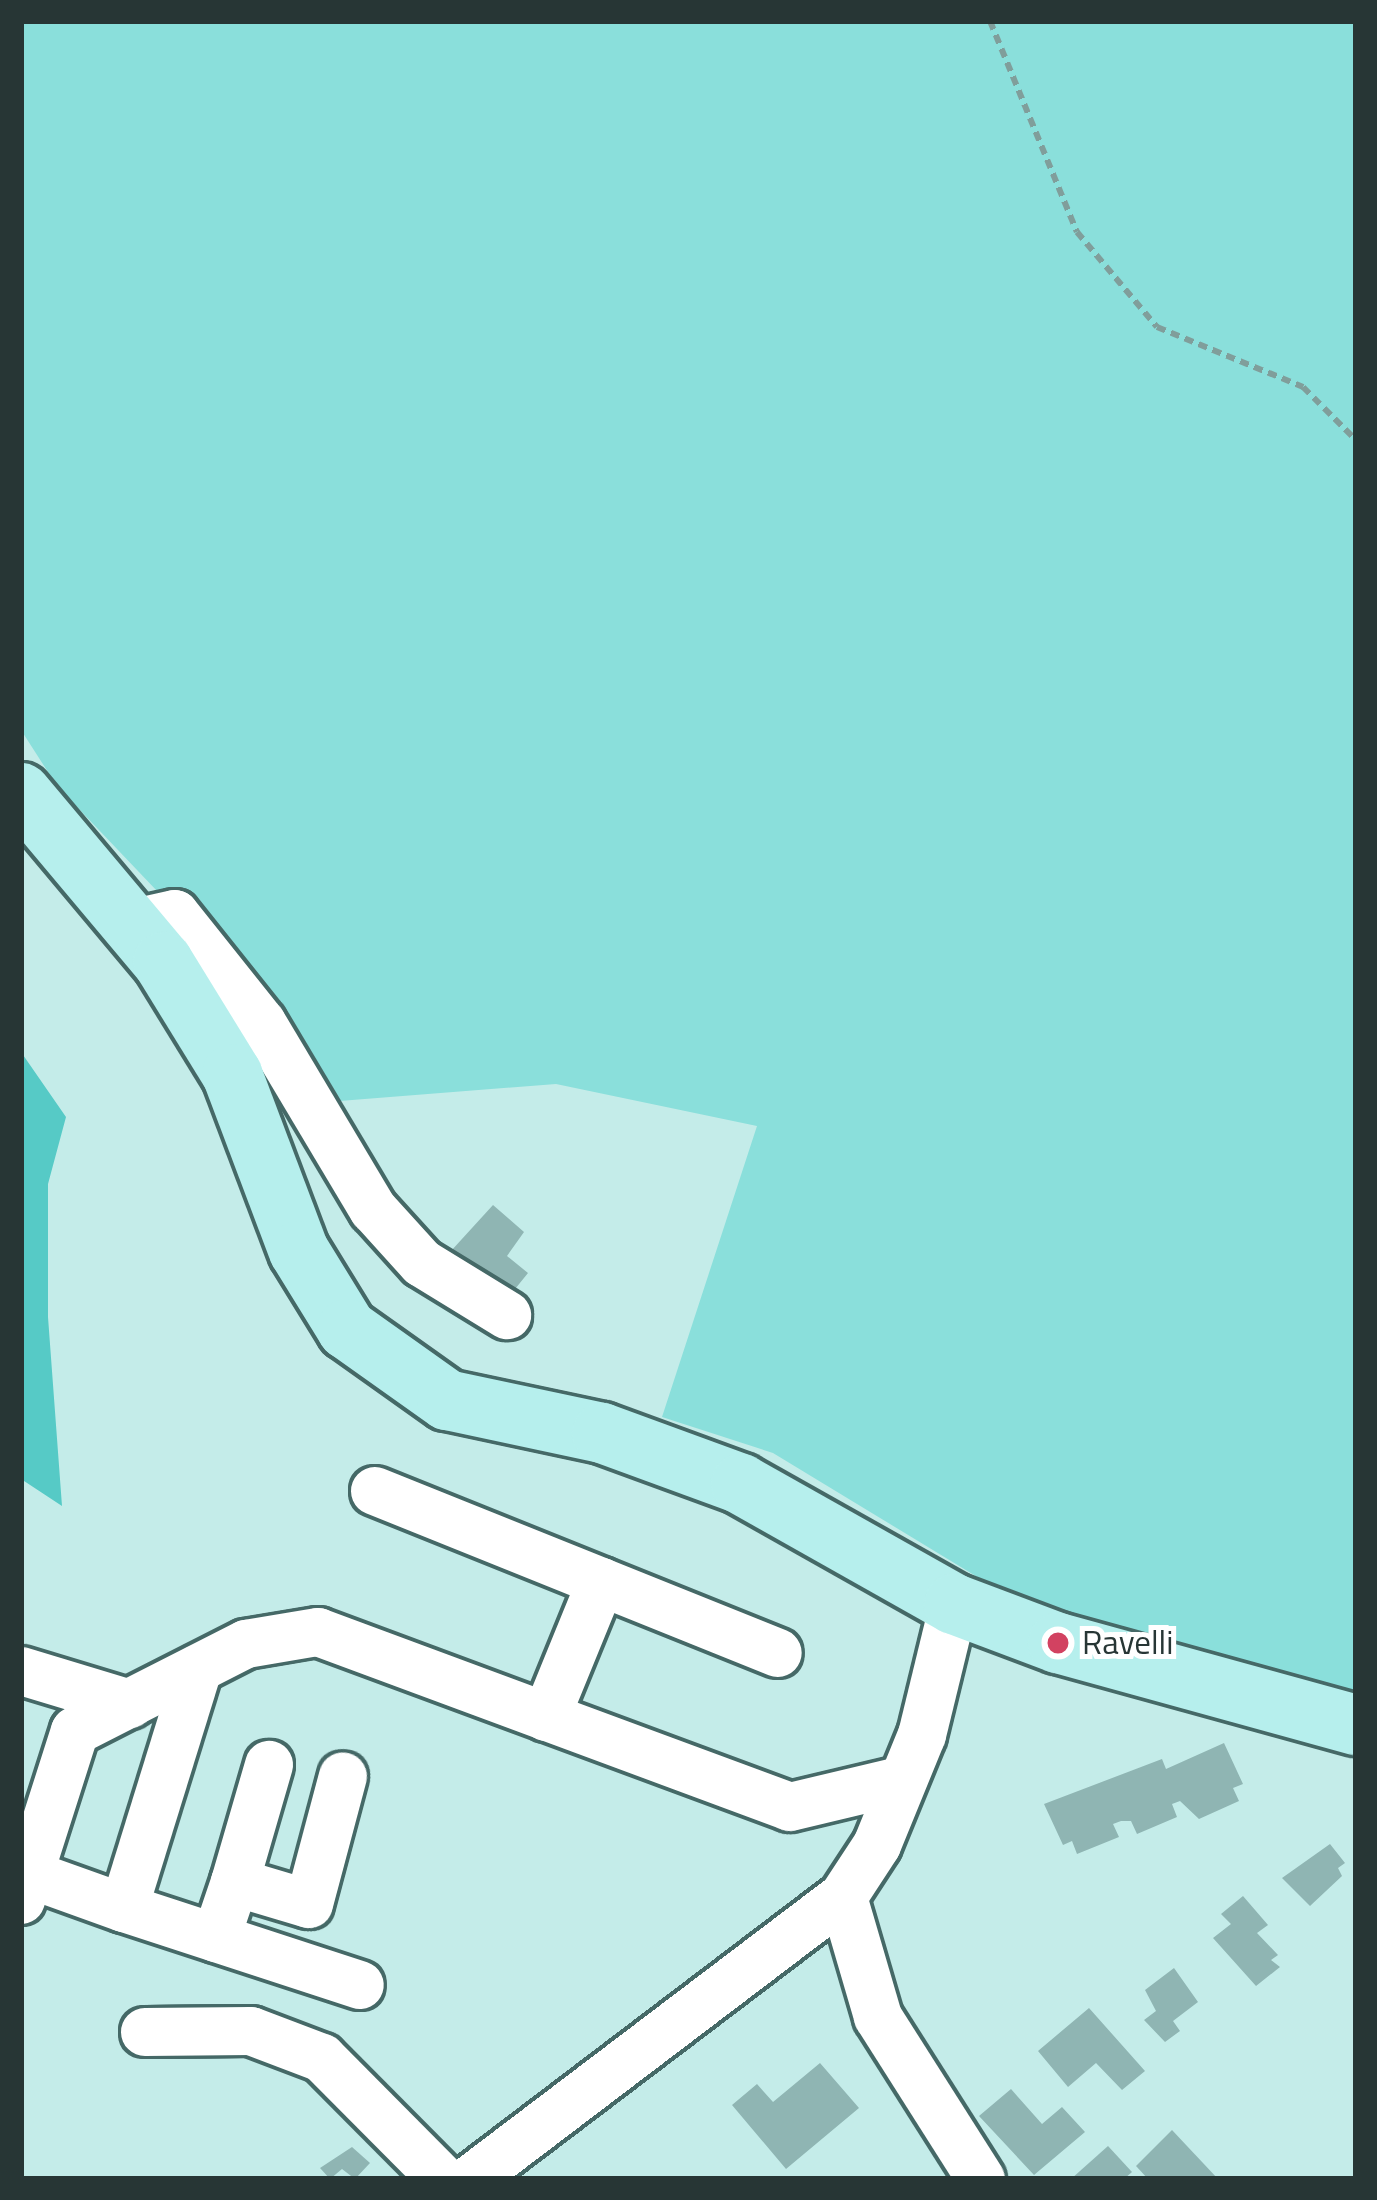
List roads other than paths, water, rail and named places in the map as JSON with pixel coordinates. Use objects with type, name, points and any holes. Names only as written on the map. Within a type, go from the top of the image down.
[{"type":"main road","points":[[21,793],[130,924],[232,1075],[299,1251],[347,1329],[447,1400],[602,1433],[741,1484],[954,1604],[1058,1643],[1356,1725]]},
{"type":"street","points":[[130,924],[176,914],[262,1023],[373,1209],[422,1263],[507,1315]]},
{"type":"street","points":[[375,1491],[778,1653]]},
{"type":"street","points":[[546,1717],[601,1582]]},
{"type":"street","points":[[471,2179],[842,1897],[877,1845],[899,1781],[922,1735],[954,1604]]},
{"type":"street","points":[[360,1985],[124,1908],[25,1887],[75,1731],[246,1645],[318,1632],[790,1807],[899,1781]]},
{"type":"street","points":[[124,1908],[198,1669]]},
{"type":"street","points":[[21,1672],[130,1704]]},
{"type":"street","points":[[216,1938],[268,1765]]},
{"type":"street","points":[[235,1882],[309,1904],[344,1776]]},
{"type":"street","points":[[842,1897],[878,2017],[981,2179]]},
{"type":"street","points":[[145,2032],[250,2031],[322,2058],[442,2179]]},
{"type":"place","name":"Ravelli","points":[[1058,1643]]}]
